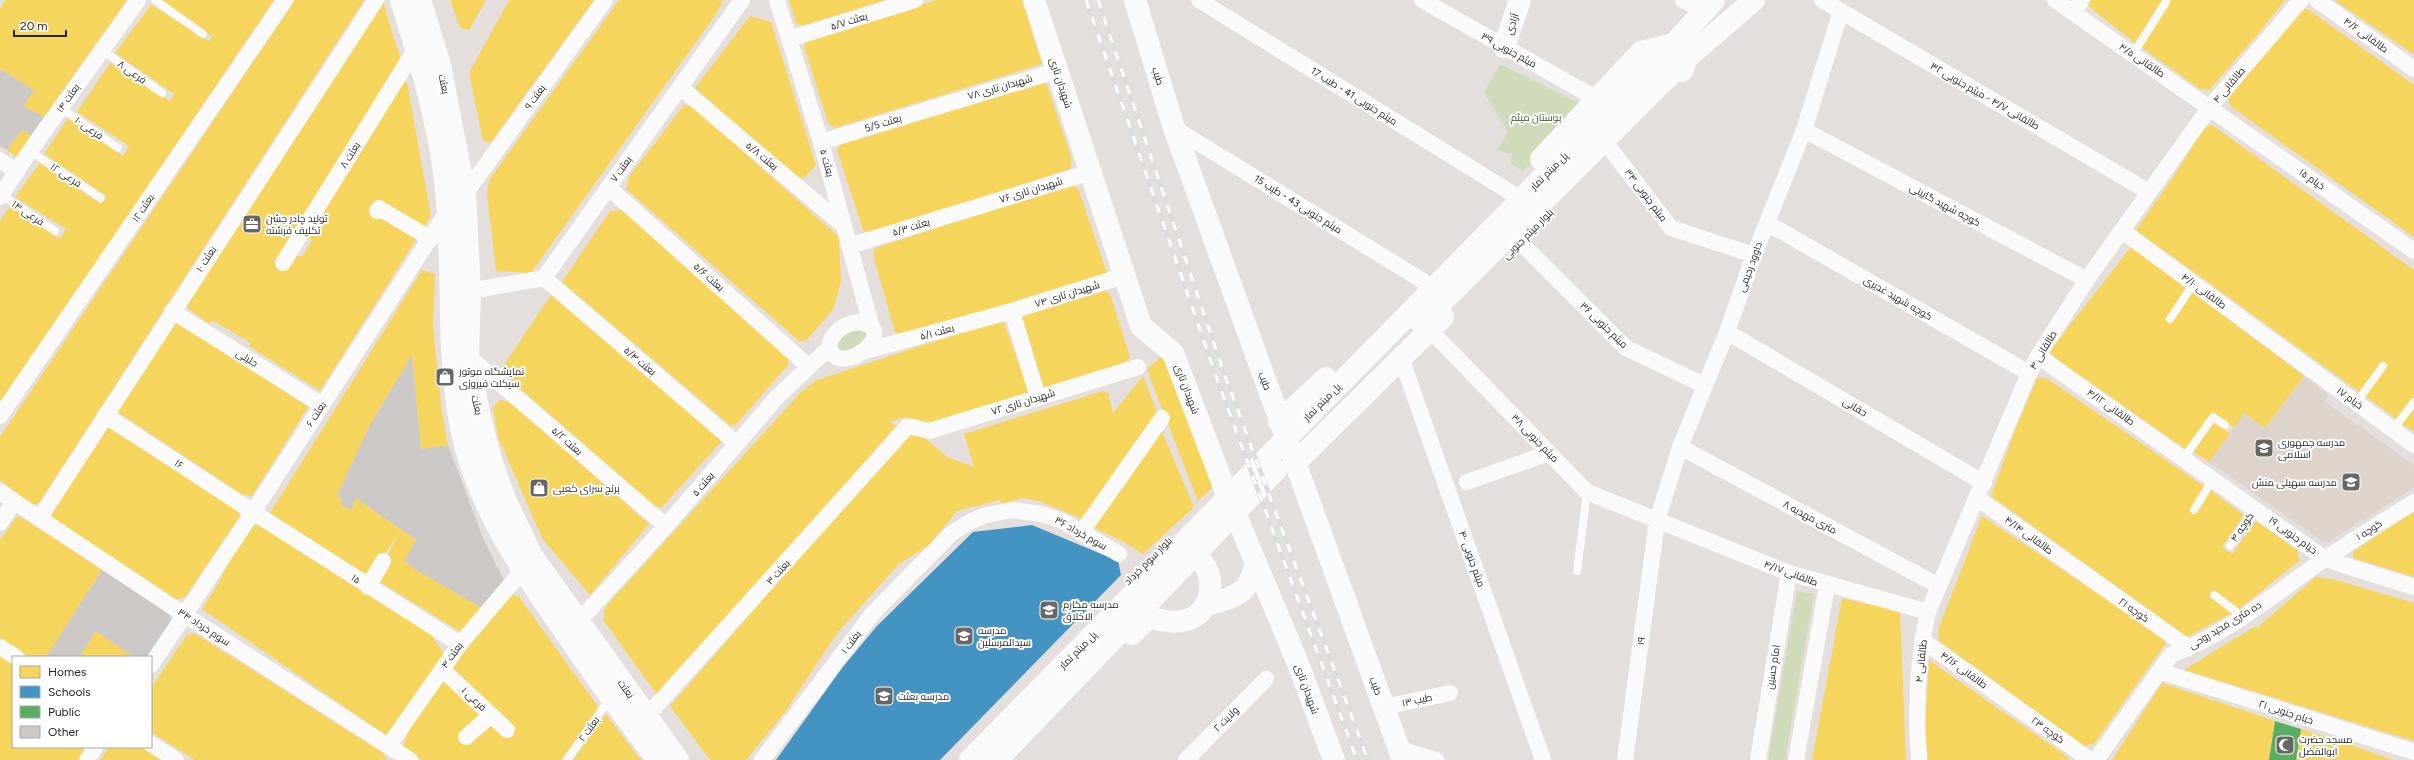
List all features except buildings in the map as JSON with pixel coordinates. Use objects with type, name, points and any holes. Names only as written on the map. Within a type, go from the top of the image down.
[{"type":"main road","name":"بعثت","points":[[401,0],[416,48],[445,180],[452,364],[461,429],[474,471],[494,520],[522,570],[610,698],[658,760]]},
{"type":"main road","name":"بعثت","points":[[420,0],[440,66],[465,194],[470,291],[468,356],[483,431],[505,499],[532,556],[646,718],[678,760]]},
{"type":"main road","name":"شهیدان تاری","points":[[1034,0],[1056,71],[1091,172],[1123,276],[1141,326],[1173,353],[1224,487],[1278,616],[1334,760]]},
{"type":"main road","name":"طیب","points":[[1135,0],[1174,128],[1294,464],[1401,755]]},
{"type":"main road","name":"آزادی","points":[[1504,47],[1520,0]]},
{"type":"main road","points":[[1279,422],[1423,281],[1510,192],[1641,52],[1681,51],[1754,0]]},
{"type":"main road","name":"بلوار میثم جنوبی","points":[[1294,464],[1520,242],[1600,143],[1677,87],[1681,51],[1709,6]]},
{"type":"main road","name":"پل میثم تمار","points":[[970,760],[1038,704],[1600,143],[1681,51]]},
{"type":"main road","points":[[1319,384],[1316,394],[1318,405],[1321,409],[1325,413],[1336,416],[1346,413]]},
{"type":"main road","name":"بلوار سوم خرداد","points":[[960,760],[965,750],[1149,558],[1224,487]]},
{"type":"main road","points":[[1149,558],[1175,550],[1191,552],[1201,561],[1211,579],[1211,593],[1202,609]]},
{"type":"main road","points":[[1011,760],[1148,617],[1167,622],[1183,621],[1202,609],[1232,598],[1246,589],[1253,576],[1256,563]]},
{"type":"main road","points":[[1232,598],[1258,604],[1278,616]]},
{"type":"main road","name":"پل میثم تمار","points":[[997,760],[1038,704]]},
{"type":"street","name":"بعثت ۱۴","points":[[1,196],[30,151],[138,0]]},
{"type":"street","name":"بعثت ۱۲","points":[[0,416],[286,0]]},
{"type":"street","name":"بعثت ۱۰","points":[[39,519],[172,311],[376,0]]},
{"type":"street","name":"بعثت ۹","points":[[465,194],[605,0]]},
{"type":"street","name":"بعثت ۷","points":[[544,278],[742,0]]},
{"type":"street","name":"بعثت ۵","points":[[777,0],[821,142],[872,328]]},
{"type":"street","name":"میثم جنوبی 41 - طیب 17","points":[[1199,0],[1510,192]]},
{"type":"street","name":"میثم جنوبی ۳۹","points":[[1422,0],[1597,99]]},
{"type":"street","points":[[1683,0],[1709,6]]},
{"type":"street","name":"طالقانی ۴/۷ - میثم جنوبی ۳۲","points":[[1822,0],[2149,192]]},
{"type":"street","name":"طالقانی ۴/۵","points":[[2055,0],[2077,6],[2133,54],[2210,107]]},
{"type":"street","name":"طالقانی ۴","points":[[1919,760],[1916,720],[1922,640],[1928,612],[1984,483],[2029,373],[2038,356],[2087,280],[2210,107],[2301,0]]},
{"type":"street","name":"طالقانی ۴/۶","points":[[2317,0],[2414,70]]},
{"type":"street","name":"بعثت ۵/۷","points":[[789,39],[912,1]]},
{"type":"street","name":"داوود رحیمی","points":[[1657,521],[1680,447],[1704,385],[1727,332],[1754,255],[1804,130],[1841,12]]},
{"type":"street","name":"بعثت ۸","points":[[283,263],[416,48]]},
{"type":"street","name":"شهیدان تاری ۷۸","points":[[944,104],[1056,71]]},
{"type":"street","name":"بعثت ۵/۸","points":[[680,87],[844,226]]},
{"type":"street","name":"بعثت 5/5","points":[[821,142],[944,104]]},
{"type":"street","name":"خیام ۱۵","points":[[2210,107],[2414,251]]},
{"type":"street","name":"میثم جنوبی 43 - طیب 15","points":[[1174,128],[1423,281]]},
{"type":"street","name":"کوچه شهید گایینی","points":[[1804,130],[2087,280]]},
{"type":"street","name":"میثم جنوبی ۳۴","points":[[1600,143],[1671,228],[1754,255]]},
{"type":"street","points":[[0,160],[17,172]]},
{"type":"street","name":"شهیدان تاری ۷۶","points":[[972,208],[1091,172]]},
{"type":"street","name":"بعثت ۵/۶","points":[[608,187],[810,367]]},
{"type":"street","points":[[377,211],[379,208],[431,239]]},
{"type":"street","name":"بعثت ۵/۳","points":[[850,246],[972,208]]},
{"type":"street","name":"بعثت ۶","points":[[152,664],[253,512],[431,239],[447,212]]},
{"type":"street","name":"کوچه شهید غدیری","points":[[1767,223],[2029,373]]},
{"type":"street","name":"طالقانی ۴/۱۰","points":[[2122,231],[2286,351]]},
{"type":"street","name":"میثم جنوبی ۳۶","points":[[1520,242],[1626,348],[1704,385]]},
{"type":"street","name":"شهیدان تاری ۷۴","points":[[1012,311],[1123,276]]},
{"type":"street","points":[[470,291],[544,278]]},
{"type":"street","name":"بعثت ۵/۴","points":[[544,278],[737,444]]},
{"type":"street","name":"جلیلی","points":[[172,311],[322,406]]},
{"type":"street","points":[[1012,311],[1038,398]]},
{"type":"street","name":"بعثت ۵/۱","points":[[862,352],[1012,311]]},
{"type":"street","points":[[862,322],[872,328],[874,332],[873,340],[862,352],[853,356],[840,357],[832,353],[829,348],[833,335],[849,324],[862,322]]},
{"type":"street","name":"میثم جنوبی ۳۸","points":[[1430,330],[1587,492],[1657,521]]},
{"type":"street","name":"حقانی","points":[[1727,332],[1984,483]]},
{"type":"street","name":"بعثت ۵","points":[[578,622],[666,526],[778,396],[829,348]]},
{"type":"street","name":"خیام ۱۷","points":[[2286,351],[2414,445]]},
{"type":"street","name":"بعثت ۵/۲","points":[[468,356],[666,526]]},
{"type":"street","name":"طالقانی ۴/۱۲","points":[[2038,356],[2184,458]]},
{"type":"street","name":"میثم جنوبی ۴۰","points":[[1401,358],[1543,760]]},
{"type":"street","name":"شهیدان تاری ۷۲","points":[[908,426],[929,432],[1138,367]]},
{"type":"street","name":"۱۶","points":[[105,415],[253,512]]},
{"type":"street","points":[[1081,533],[1162,418]]},
{"type":"street","name":"بعثت ۳","points":[[646,718],[908,426]]},
{"type":"street","name":"۸ متری مهدیه","points":[[1680,447],[1939,586]]},
{"type":"street","points":[[1467,482],[1549,453]]},
{"type":"street","name":"خیام جنوبی ۱۹","points":[[2184,458],[2325,559],[2414,587]]},
{"type":"street","name":"سوم خرداد ۳۴","points":[[0,492],[185,615],[410,760]]},
{"type":"street","name":"طالقانی ۴/۱۴","points":[[1977,498],[2080,572]]},
{"type":"street","points":[[0,523],[14,502]]},
{"type":"street","name":"کوچه ۱","points":[[2325,559],[2414,502]]},
{"type":"street","name":"سوم خرداد ۳۶","points":[[952,533],[983,516],[1011,510],[1042,514],[1062,521],[1119,554]]},
{"type":"street","name":"۱۵","points":[[253,512],[460,644]]},
{"type":"street","name":"طالقانی ۴/۱۷","points":[[1657,521],[1789,573],[1827,586],[1928,612]]},
{"type":"street","name":"۱۹","points":[[1625,760],[1657,521]]},
{"type":"street","name":"بعثت ۱","points":[[762,760],[872,613],[952,533]]},
{"type":"street","name":"ده متری مجید روحی","points":[[2096,760],[2171,655],[2189,648],[2243,617],[2325,559]]},
{"type":"street","points":[[368,586],[383,561]]},
{"type":"street","name":"بعثت ۴","points":[[389,746],[460,644],[522,570]]},
{"type":"street","name":"کوچه ۲۱","points":[[2080,572],[2189,648]]},
{"type":"street","name":"امام حسین","points":[[1758,760],[1789,573]]},
{"type":"street","points":[[1796,760],[1827,586]]},
{"type":"street","name":"طالقانی ۴/۱۶","points":[[1922,640],[2007,701]]},
{"type":"street","points":[[0,647],[14,656]]},
{"type":"street","name":"فرعی ۱","points":[[442,669],[507,730]]},
{"type":"street","name":"خیام جنوبی ۲۱","points":[[2159,671],[2414,752]]},
{"type":"street","name":"ولایت ۲","points":[[1186,760],[1266,679]]},
{"type":"street","name":"طیب ۱۳","points":[[1384,707],[1450,693]]},
{"type":"street","name":"کوچه ۲۳","points":[[2007,701],[2090,760]]},
{"type":"street","points":[[466,737],[491,715]]},
{"type":"street","points":[[152,745],[176,760]]},
{"type":"street","points":[[87,760],[94,748]]},
{"type":"street","points":[[1401,755],[1436,760]]},
{"type":"lane","points":[[155,0],[203,34]]},
{"type":"lane","points":[[2133,54],[2166,2]]},
{"type":"lane","name":"فرعی ۸","points":[[102,50],[162,93]]},
{"type":"lane","name":"فرعی ۱۰","points":[[61,108],[118,148]]},
{"type":"lane","name":"فرعی ۱۲","points":[[30,151],[101,198]]},
{"type":"lane","name":"فرعی ۱۴","points":[[1,196],[54,231]]},
{"type":"lane","points":[[2170,319],[2194,283]]},
{"type":"lane","points":[[2356,403],[2383,366]]},
{"type":"lane","points":[[2392,430],[2414,402]]},
{"type":"lane","points":[[2184,458],[2213,417],[2225,425]]},
{"type":"lane","points":[[2194,510],[2213,479]]},
{"type":"lane","points":[[1577,571],[1587,492]]},
{"type":"lane","name":"کوچه ۴","points":[[2230,546],[2255,508]]},
{"type":"lane","points":[[2214,595],[2243,617]]},
{"type":"lane","name":"بعثت ۲","points":[[568,760],[610,698]]},
{"type":"shaded area","points":[[2304,376],[2328,395],[2325,402],[2414,465],[2414,488],[2328,542],[2322,541],[2209,462],[2244,413],[2265,428]]},
{"type":"green space","name":"بوستان میثم","points":[[1500,64],[1581,104],[1553,147],[1522,171],[1511,163],[1512,154],[1497,151],[1508,131],[1484,93]]},
{"type":"green space","points":[[849,327],[872,335],[843,356],[833,340]]},
{"type":"green space","points":[[1797,591],[1814,594],[1785,760],[1768,760]]},
{"type":"railway","points":[[1086,0],[1217,379],[1357,760]]},
{"type":"railway","points":[[1098,0],[1225,376],[1368,760]]},
{"type":"place","name":"تولید چادر جشن تکلیف فرشته","points":[[252,224]]},
{"type":"place","name":"نمایشگاه موتور سیکلت فیروزی","points":[[445,377]]},
{"type":"place","name":"مدرسه جمهوری اسلامی","points":[[2264,448]]},
{"type":"place","name":"مدرسه سهیلی منش","points":[[2351,482]]},
{"type":"place","name":"برنج سرای کعبی","points":[[539,488]]},
{"type":"place","name":"مدرسه مکارم الاخلاق","points":[[1049,610]]},
{"type":"place","name":"مدرسه سیدالمرسلین","points":[[964,636]]},
{"type":"place","name":"مدرسه بعثت","points":[[884,696]]},
{"type":"place","name":"مسجد حضرت ابوالفضل","points":[[2285,745]]}]
